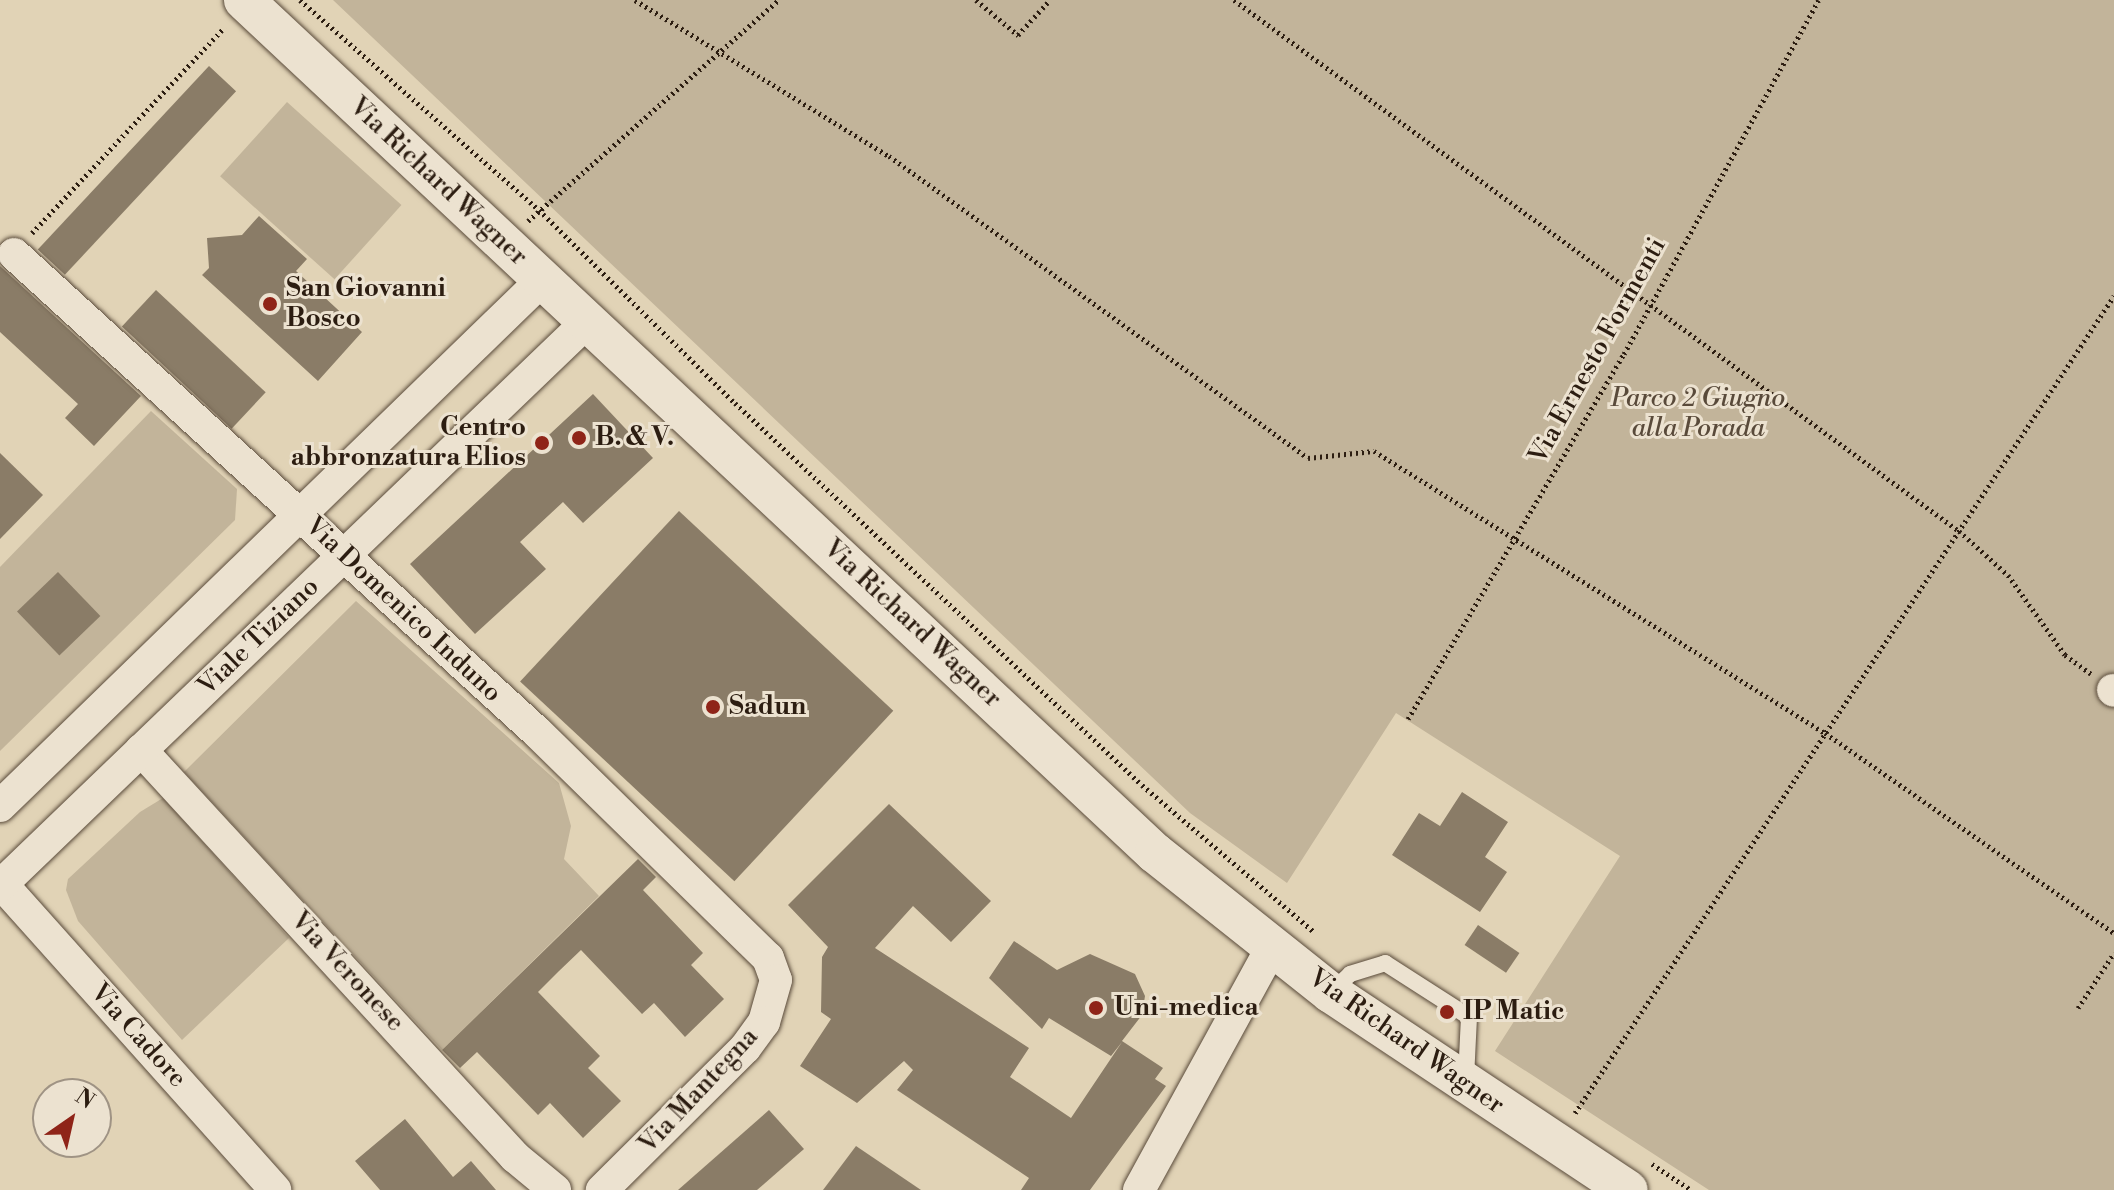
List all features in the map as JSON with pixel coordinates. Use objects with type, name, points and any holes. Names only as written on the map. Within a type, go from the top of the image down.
[{"type":"street","name":"Via Richard Wagner","points":[[246,2],[1155,853],[1272,947],[1340,983],[1465,1084],[1633,1173]]},
{"type":"street","name":"Via Domenico Induno","points":[[14,254],[302,516],[753,938],[776,980]]},
{"type":"street","points":[[0,806],[542,280]]},
{"type":"street","name":"Viale Tiziano","points":[[1,884],[587,322]]},
{"type":"street","name":"Via Veronese","points":[[141,750],[515,1157],[555,1190]]},
{"type":"street","name":"Via Cadore","points":[[1,884],[275,1190]]},
{"type":"street","points":[[1139,1190],[1272,947]]},
{"type":"street","name":"Via Mantegna","points":[[602,1190],[745,1048],[764,1022],[776,980]]},
{"type":"lane","points":[[1340,983],[1385,963],[1469,1017],[1465,1084]]},
{"type":"path","points":[[300,0],[539,210],[735,403],[1142,785],[1317,934],[1340,983]]},
{"type":"path","points":[[635,0],[889,156],[1308,458],[1374,451],[1825,733],[2114,933]]},
{"type":"path","points":[[521,228],[779,0]]},
{"type":"path","points":[[976,0],[1018,35],[1050,0]]},
{"type":"path","points":[[1234,0],[1959,531],[2008,575],[2065,655],[2113,690]]},
{"type":"path","name":"Via Ernesto Formenti","points":[[1408,719],[1624,354],[1648,302],[1819,0]]},
{"type":"path","points":[[14,254],[246,2]]},
{"type":"path","points":[[1575,1113],[2114,296]]},
{"type":"path","points":[[2078,1008],[2114,953]]},
{"type":"path","points":[[1565,1105],[1588,1121]]},
{"type":"path","points":[[1633,1173],[1691,1190]]},
{"type":"green space","name":"Parco 2 Giugno alla Porada","points":[[333,0],[2114,0],[2114,1190],[1709,1190],[1495,1051],[1620,856],[1396,713],[1287,883],[1190,813]]},
{"type":"green space","points":[[287,102],[401,205],[335,279],[220,176]]},
{"type":"green space","points":[[151,411],[237,489],[235,520],[0,751],[0,567]]},
{"type":"green space","points":[[356,601],[559,783],[571,826],[564,859],[599,896],[442,1050],[184,772]]},
{"type":"green space","points":[[163,798],[289,938],[182,1040],[78,921],[66,890],[68,879],[140,812]]},
{"type":"building","points":[[209,66],[236,91],[65,275],[38,250]]},
{"type":"building","name":"San Giovanni Bosco","points":[[259,216],[307,259],[296,271],[362,332],[318,381],[202,275],[209,268],[207,238],[242,235]]},
{"type":"building","points":[[0,266],[141,396],[94,446],[65,418],[78,404],[0,332]]},
{"type":"building","points":[[156,290],[266,392],[232,429],[122,327]]},
{"type":"building","points":[[593,394],[653,458],[583,523],[563,502],[520,542],[546,569],[475,634],[410,564]]},
{"type":"building","points":[[0,453],[43,495],[0,539]]},
{"type":"building","points":[[679,511],[893,711],[734,881],[520,681]]},
{"type":"building","points":[[58,572],[100,616],[59,655],[17,612]]},
{"type":"building","points":[[1462,792],[1508,822],[1485,857],[1507,872],[1480,912],[1392,855],[1419,813],[1440,826]]},
{"type":"building","points":[[889,804],[991,901],[951,942],[913,906],[875,948],[1029,1048],[1010,1077],[1071,1118],[1122,1042],[1111,1056],[1049,1018],[1042,1029],[989,978],[1014,941],[1057,970],[1090,954],[1135,974],[1145,996],[1142,1015],[1122,1041],[1163,1068],[1155,1079],[1166,1086],[1090,1190],[1021,1190],[1029,1178],[897,1090],[913,1070],[904,1061],[857,1103],[800,1066],[831,1019],[821,1012],[822,957],[828,947],[788,905]]},
{"type":"building","points":[[638,859],[656,877],[643,890],[703,953],[691,965],[724,999],[685,1037],[654,1003],[642,1014],[581,950],[559,971],[538,992],[600,1056],[588,1068],[621,1101],[583,1138],[550,1103],[538,1115],[477,1052],[460,1068],[442,1050]]},
{"type":"building","points":[[1478,925],[1519,953],[1506,973],[1465,945]]},
{"type":"building","points":[[769,1110],[804,1149],[757,1190],[678,1190]]},
{"type":"building","points":[[405,1119],[453,1177],[471,1161],[496,1190],[380,1190],[355,1161]]},
{"type":"building","points":[[856,1146],[921,1190],[823,1190]]},
{"type":"place","name":"San Giovanni Bosco","points":[[270,304]]},
{"type":"place","name":"B. & V.","points":[[579,438]]},
{"type":"place","name":"Centro abbronzatura Elios","points":[[542,443]]},
{"type":"place","name":"Sadun","points":[[713,707]]},
{"type":"place","name":"Uni-medica","points":[[1096,1008]]},
{"type":"place","name":"IP Matic","points":[[1447,1012]]}]
